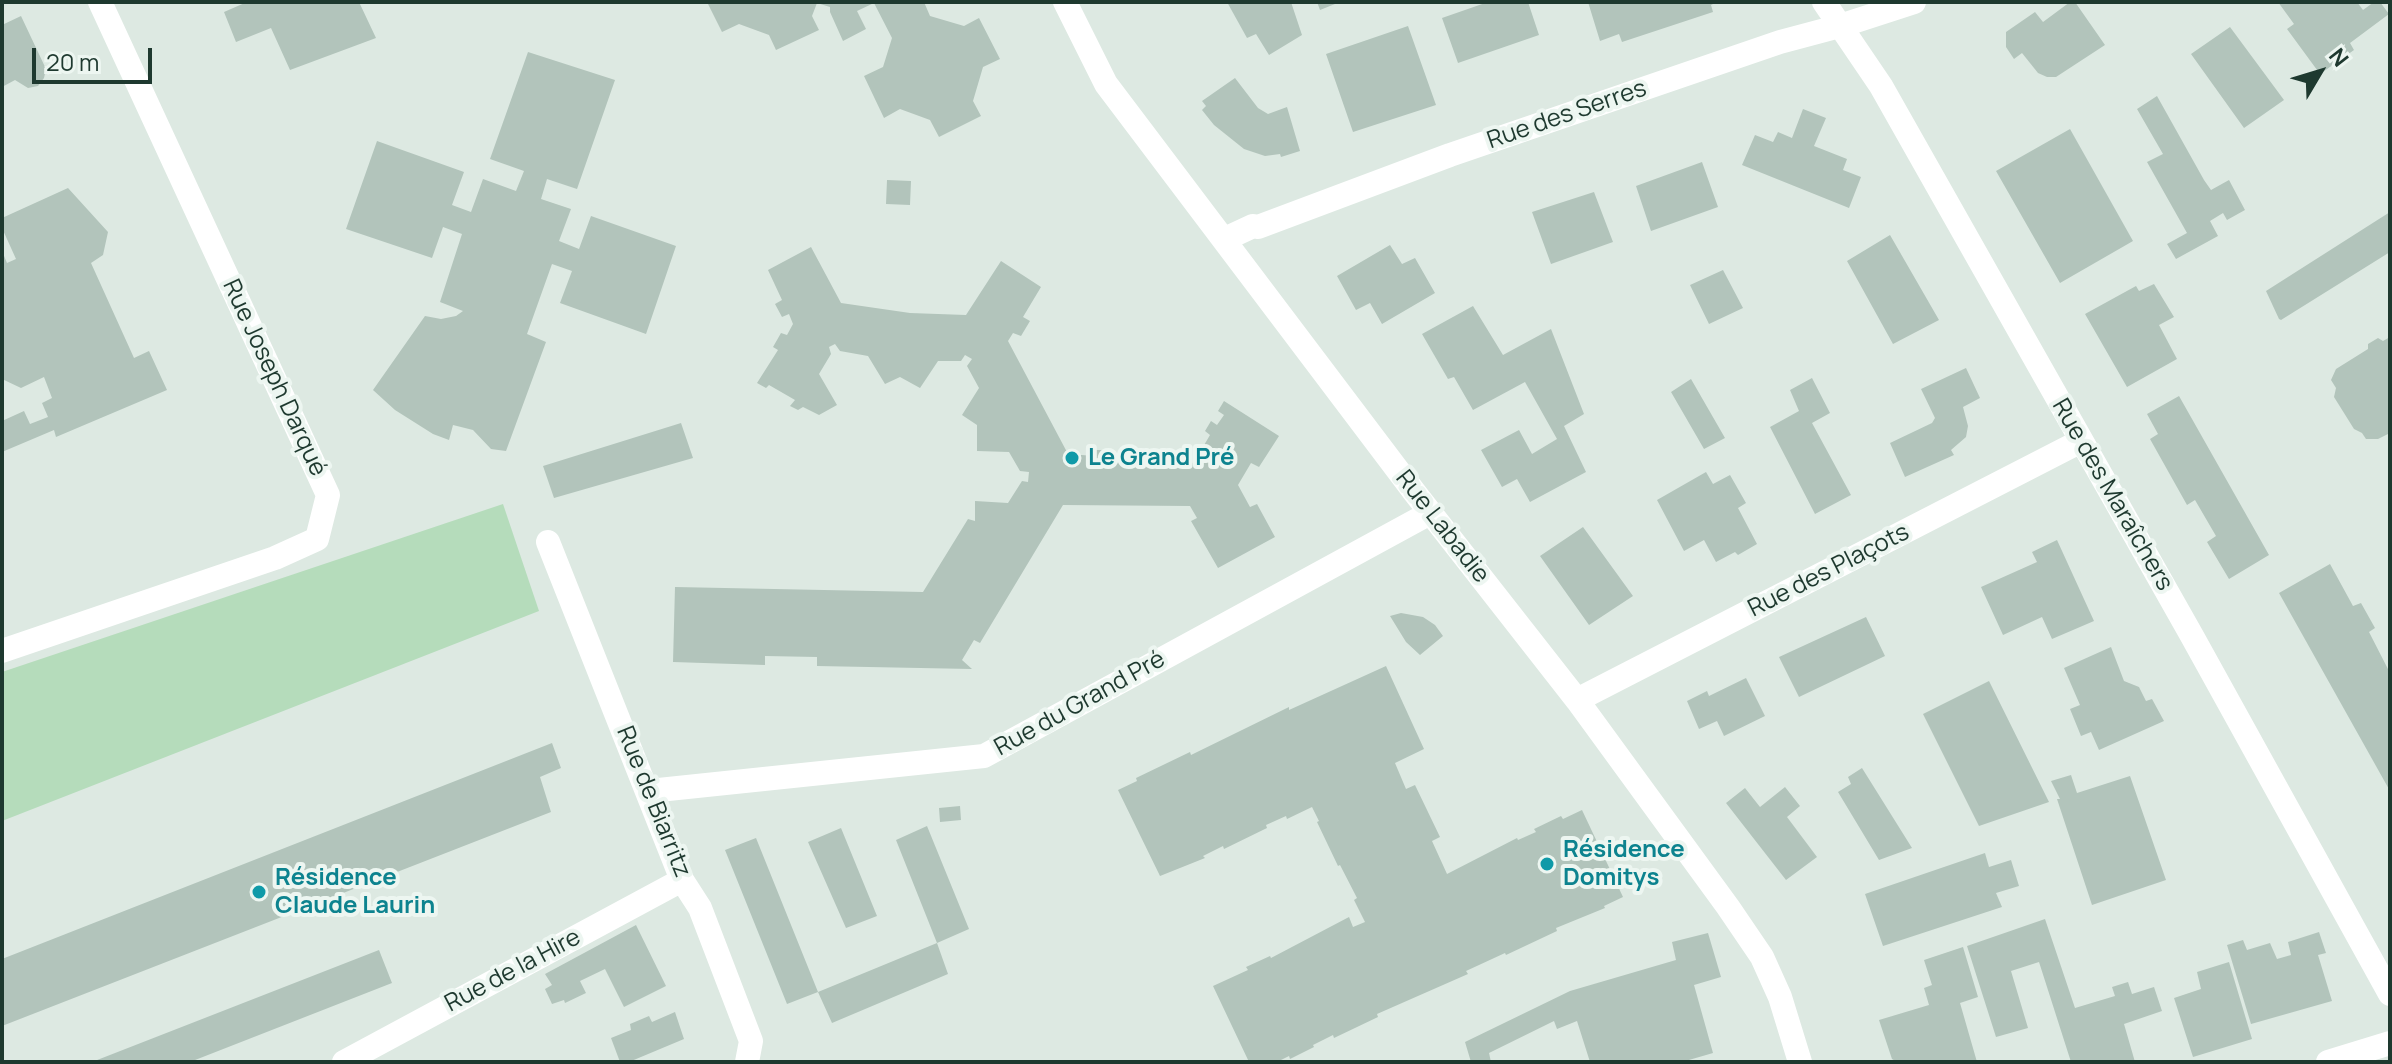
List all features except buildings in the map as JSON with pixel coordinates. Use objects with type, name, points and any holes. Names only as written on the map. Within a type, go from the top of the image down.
[{"type":"street","name":"Rue Joseph Darqué","points":[[2,651],[275,558],[317,539],[328,495],[100,2]]},
{"type":"street","name":"Rue Labadie","points":[[1065,2],[1106,84],[1430,513],[1577,700],[1762,957],[1780,997],[1800,1062]]},
{"type":"street","name":"Rue des Maraîchers","points":[[1824,2],[1881,86],[2390,994]]},
{"type":"street","name":"Rue des Serres","points":[[1225,239],[1450,155],[1780,42],[1914,2]]},
{"type":"street","name":"Rue des Plaçots","points":[[1577,700],[2081,441]]},
{"type":"street","name":"Rue du Grand Pré","points":[[649,791],[984,756],[1430,513]]},
{"type":"street","name":"Rue de Biarritz","points":[[548,542],[682,880],[700,908],[751,1041],[747,1062]]},
{"type":"street","name":"Rue de la Hire","points":[[344,1062],[682,880]]},
{"type":"street","points":[[2328,1062],[2390,1043]]},
{"type":"green space","points":[[503,504],[539,611],[2,821],[2,672]]},
{"type":"place","name":"Le Grand Pré","points":[[1072,458]]},
{"type":"place","name":"Résidence Domitys","points":[[1547,864]]},
{"type":"place","name":"Résidence Claude Laurin","points":[[259,892]]}]
